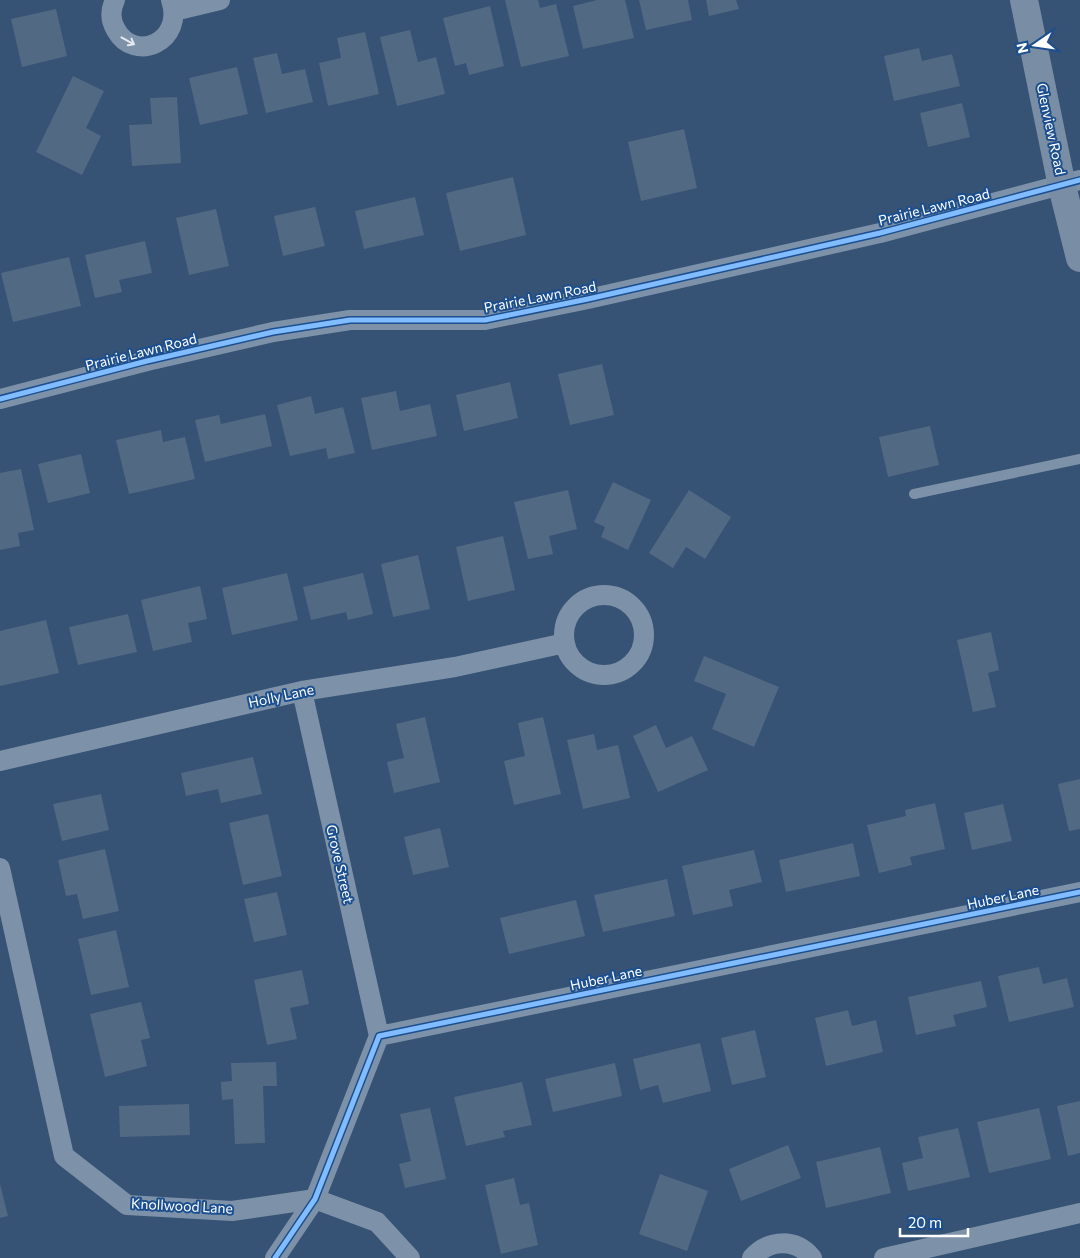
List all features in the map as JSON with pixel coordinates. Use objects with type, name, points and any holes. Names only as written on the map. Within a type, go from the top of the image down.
[{"type":"main road","name":"Glenview Road","points":[[1024,0],[1071,183],[1080,258]]},
{"type":"street","points":[[115,0],[111,14],[112,24],[125,40],[134,45],[144,46],[154,44],[163,39],[170,31],[174,22],[173,6],[220,0]]},
{"type":"street","name":"Prairie Lawn Road","points":[[0,399],[148,361],[273,332],[350,320],[485,320],[523,313],[880,233],[1071,183]]},
{"type":"street","name":"Holly Lane","points":[[0,761],[302,691],[455,667],[565,643]]},
{"type":"street","name":"Grove Street","points":[[302,691],[378,1036]]},
{"type":"street","name":"Knollwood Lane","points":[[0,868],[64,1156],[128,1205],[232,1211],[315,1199],[377,1222],[410,1258]]},
{"type":"street","name":"Huber Lane","points":[[378,1036],[1080,892]]},
{"type":"street","points":[[274,1258],[315,1199],[378,1036]]},
{"type":"street","points":[[884,1258],[1080,1213]]},
{"type":"street","points":[[752,1258],[762,1249],[773,1244],[785,1243],[797,1246],[807,1252],[812,1258]]},
{"type":"lane","points":[[914,494],[1080,459]]},
{"type":"building","points":[[505,0],[538,0],[540,8],[556,4],[569,56],[521,67]]},
{"type":"building","points":[[597,0],[625,0],[634,38],[583,49],[573,6]]},
{"type":"building","points":[[639,0],[688,0],[692,20],[646,30]]},
{"type":"building","points":[[706,0],[736,0],[739,9],[709,16]]},
{"type":"building","points":[[490,6],[504,66],[469,75],[466,63],[455,66],[443,18]]},
{"type":"building","points":[[56,9],[67,56],[22,67],[11,19]]},
{"type":"building","points":[[410,30],[418,62],[436,57],[445,94],[397,106],[380,37]]},
{"type":"building","points":[[365,32],[379,94],[328,106],[319,63],[341,58],[337,38]]},
{"type":"building","points":[[919,48],[922,61],[952,54],[960,86],[894,101],[884,56]]},
{"type":"building","points":[[277,53],[282,74],[305,69],[313,102],[266,113],[253,58]]},
{"type":"building","points":[[237,67],[248,114],[200,125],[189,78]]},
{"type":"building","points":[[73,76],[104,91],[86,128],[101,136],[82,175],[36,152]]},
{"type":"building","points":[[177,97],[181,163],[132,166],[129,125],[152,124],[150,98]]},
{"type":"building","points":[[962,103],[970,137],[928,147],[920,113]]},
{"type":"building","points":[[684,129],[697,188],[641,201],[628,142]]},
{"type":"building","points":[[513,177],[526,235],[460,251],[446,193]]},
{"type":"building","points":[[415,197],[424,235],[364,249],[355,211]]},
{"type":"building","points":[[315,207],[325,246],[283,256],[274,216]]},
{"type":"building","points":[[216,209],[229,266],[189,275],[176,218]]},
{"type":"building","points":[[145,241],[152,273],[119,280],[122,292],[95,298],[85,255]]},
{"type":"building","points":[[69,257],[81,306],[13,322],[1,273]]},
{"type":"building","points":[[602,364],[614,415],[570,425],[558,374]]},
{"type":"building","points":[[510,382],[518,418],[464,431],[456,395]]},
{"type":"building","points":[[396,391],[400,411],[430,404],[437,436],[372,450],[361,398]]},
{"type":"building","points":[[311,396],[315,414],[343,407],[355,453],[328,459],[326,448],[290,456],[277,405]]},
{"type":"building","points":[[265,414],[272,446],[205,462],[195,420],[219,415],[221,424]]},
{"type":"building","points":[[930,426],[939,465],[888,477],[879,437]]},
{"type":"building","points":[[161,430],[163,442],[185,437],[195,479],[129,494],[116,440]]},
{"type":"building","points":[[81,454],[90,493],[48,503],[38,464]]},
{"type":"building","points":[[21,469],[34,530],[18,533],[20,546],[0,550],[0,473]]},
{"type":"building","points":[[613,482],[651,500],[628,550],[601,537],[605,527],[594,522]]},
{"type":"building","points":[[568,490],[577,529],[549,536],[553,554],[528,559],[514,502]]},
{"type":"building","points":[[689,490],[731,517],[705,559],[686,547],[673,568],[649,553]]},
{"type":"building","points":[[503,536],[515,590],[468,601],[456,547]]},
{"type":"building","points":[[418,555],[430,609],[393,617],[381,564]]},
{"type":"building","points":[[287,573],[298,620],[232,635],[222,588]]},
{"type":"building","points":[[363,573],[373,614],[348,620],[346,612],[311,620],[303,587]]},
{"type":"building","points":[[200,586],[207,619],[188,623],[192,642],[153,651],[141,600]]},
{"type":"building","points":[[128,614],[137,652],[78,665],[69,627]]},
{"type":"building","points":[[46,620],[59,673],[0,686],[0,631]]},
{"type":"building","points":[[991,632],[999,670],[988,673],[996,707],[973,712],[957,640]]},
{"type":"building","points":[[704,656],[779,687],[754,747],[712,729],[726,694],[694,681]]},
{"type":"building","points":[[425,717],[440,782],[394,793],[387,762],[404,758],[396,724]]},
{"type":"building","points":[[543,717],[561,794],[514,805],[504,761],[525,756],[518,723]]},
{"type":"building","points":[[656,725],[666,748],[692,736],[708,770],[658,792],[633,736]]},
{"type":"building","points":[[594,734],[597,750],[618,745],[630,798],[583,809],[567,740]]},
{"type":"building","points":[[253,757],[262,794],[221,803],[218,789],[186,796],[181,773]]},
{"type":"building","points":[[1080,779],[1080,829],[1069,831],[1058,784]]},
{"type":"building","points":[[101,794],[109,830],[62,841],[53,804]]},
{"type":"building","points":[[935,803],[945,849],[910,857],[912,865],[879,873],[867,825],[906,816],[905,810]]},
{"type":"building","points":[[1003,804],[1012,841],[972,850],[964,813]]},
{"type":"building","points":[[268,814],[282,876],[243,885],[229,823]]},
{"type":"building","points":[[440,828],[449,867],[413,875],[404,837]]},
{"type":"building","points":[[853,843],[860,876],[786,892],[779,860]]},
{"type":"building","points":[[105,849],[119,911],[83,919],[77,894],[66,896],[58,860]]},
{"type":"building","points":[[754,850],[762,882],[729,890],[733,906],[693,915],[682,866]]},
{"type":"building","points":[[667,879],[675,916],[603,932],[594,895]]},
{"type":"building","points":[[277,892],[287,935],[254,942],[244,899]]},
{"type":"building","points":[[576,900],[585,936],[509,954],[500,918]]},
{"type":"building","points":[[116,930],[129,987],[91,995],[78,939]]},
{"type":"building","points":[[1039,967],[1043,984],[1067,978],[1074,1007],[1009,1022],[998,976]]},
{"type":"building","points":[[302,970],[309,1004],[290,1008],[297,1039],[267,1045],[254,980]]},
{"type":"building","points":[[981,981],[987,1007],[953,1015],[956,1026],[916,1035],[908,997]]},
{"type":"building","points":[[141,1002],[150,1038],[141,1040],[147,1066],[105,1077],[90,1014]]},
{"type":"building","points":[[848,1010],[852,1026],[876,1020],[883,1052],[826,1066],[815,1018]]},
{"type":"building","points":[[755,1030],[766,1077],[732,1085],[721,1038]]},
{"type":"building","points":[[700,1043],[711,1091],[663,1103],[658,1085],[640,1090],[633,1059]]},
{"type":"building","points":[[276,1062],[277,1086],[263,1086],[265,1143],[235,1144],[233,1099],[222,1100],[221,1082],[232,1081],[231,1063]]},
{"type":"building","points":[[615,1063],[622,1096],[553,1112],[545,1079]]},
{"type":"building","points":[[522,1082],[532,1125],[503,1131],[505,1137],[466,1146],[454,1097]]},
{"type":"building","points":[[1080,1101],[1080,1153],[1068,1156],[1057,1106]]},
{"type":"building","points":[[189,1104],[190,1135],[120,1137],[119,1106]]},
{"type":"building","points":[[430,1108],[446,1179],[405,1188],[399,1164],[411,1161],[400,1114]]},
{"type":"building","points":[[1039,1108],[1051,1159],[989,1173],[977,1122]]},
{"type":"building","points":[[958,1128],[970,1177],[908,1191],[902,1163],[923,1158],[918,1137]]},
{"type":"building","points":[[788,1145],[801,1178],[741,1201],[729,1169]]},
{"type":"building","points":[[880,1147],[891,1193],[826,1208],[816,1162]]},
{"type":"building","points":[[660,1174],[708,1191],[687,1251],[639,1234]]},
{"type":"building","points":[[514,1178],[520,1205],[529,1203],[538,1245],[501,1254],[485,1185]]},
{"type":"building","points":[[0,1184],[8,1216],[0,1218]]},
{"type":"cycle path","points":[[0,399],[147,361],[273,332],[350,320],[485,320],[588,299],[880,233],[1080,180]]},
{"type":"cycle path","points":[[275,1258],[315,1199],[379,1036],[1080,892]]}]
